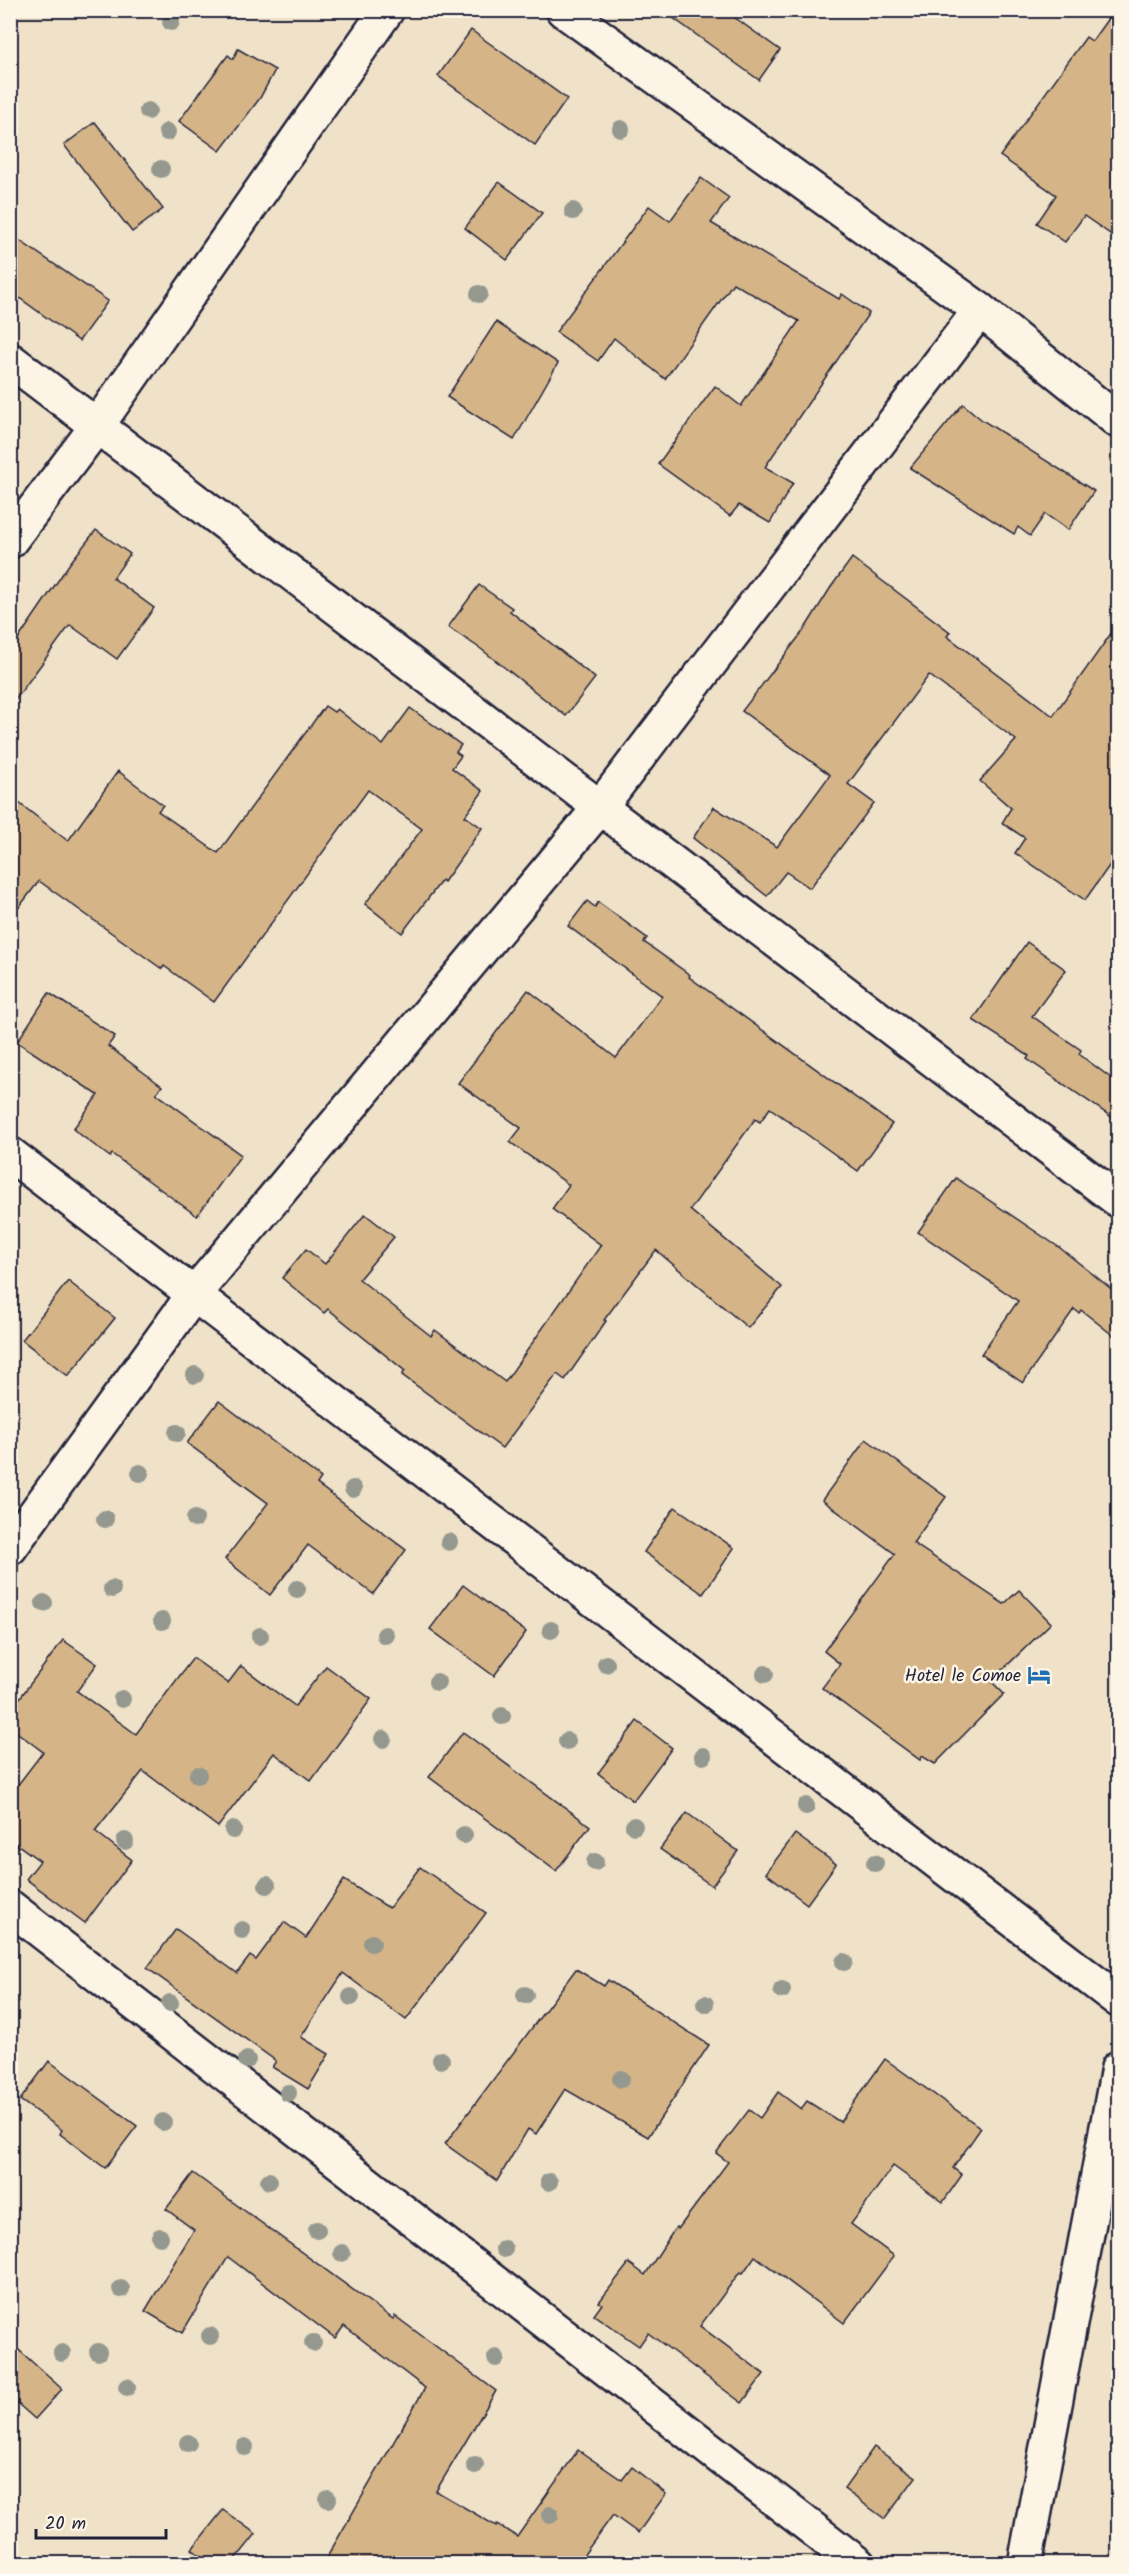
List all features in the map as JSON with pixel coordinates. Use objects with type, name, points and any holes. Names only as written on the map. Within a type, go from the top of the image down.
[{"type":"street","points":[[10,540],[98,426],[387,10]]},
{"type":"street","points":[[563,10],[980,310],[1119,422]]},
{"type":"street","points":[[10,1548],[194,1294],[601,806],[980,310]]},
{"type":"street","points":[[10,360],[1119,1200]]},
{"type":"street","points":[[10,1154],[1119,2000]]},
{"type":"street","points":[[10,1907],[858,2564]]},
{"type":"street","points":[[1025,2564],[1119,2068]]},
{"type":"building","points":[[662,10],[724,10],[780,50],[759,80]]},
{"type":"building","points":[[1114,10],[1119,10],[1119,240],[1084,216],[1065,242],[1037,223],[1056,195],[1000,156],[1086,37],[1092,41]]},
{"type":"building","points":[[471,30],[567,99],[535,145],[438,76]]},
{"type":"building","points":[[238,49],[275,70],[260,98],[220,151],[179,121],[228,55],[233,59]]},
{"type":"building","points":[[95,122],[163,209],[132,232],[64,145]]},
{"type":"building","points":[[701,178],[729,198],[711,223],[839,299],[842,294],[869,313],[765,467],[793,483],[770,523],[739,505],[730,516],[658,464],[715,386],[741,406],[799,321],[733,283],[665,379],[614,338],[598,361],[556,332],[649,206],[670,221]]},
{"type":"building","points":[[499,182],[542,213],[507,260],[465,228]]},
{"type":"building","points":[[10,234],[108,301],[79,341],[10,291]]},
{"type":"building","points":[[496,322],[558,363],[514,440],[447,397]]},
{"type":"building","points":[[963,404],[982,420],[1094,491],[1068,530],[1045,514],[1030,536],[1018,527],[1014,534],[910,468]]},
{"type":"building","points":[[96,530],[130,554],[113,578],[154,608],[117,659],[70,625],[10,707],[10,651],[70,563]]},
{"type":"building","points":[[852,558],[950,632],[947,636],[1053,716],[1119,622],[1119,852],[1085,900],[1015,853],[1025,838],[1002,823],[1011,808],[980,781],[1016,740],[929,675],[848,784],[874,803],[810,888],[786,872],[767,896],[693,838],[714,807],[777,847],[830,775],[742,711],[804,630]]},
{"type":"building","points":[[479,585],[512,608],[510,611],[595,678],[566,716],[481,649],[448,627]]},
{"type":"building","points":[[325,706],[334,712],[337,709],[383,745],[410,708],[461,745],[456,752],[461,756],[452,768],[483,791],[465,816],[482,828],[444,882],[442,880],[402,933],[365,904],[422,829],[368,790],[214,1002],[164,966],[162,969],[39,881],[10,919],[10,796],[68,841],[118,771],[163,805],[158,811],[218,853]]},
{"type":"building","points":[[587,901],[595,907],[598,902],[647,938],[644,942],[690,975],[689,977],[892,1124],[858,1171],[770,1108],[760,1122],[755,1119],[690,1210],[782,1287],[748,1328],[656,1250],[604,1320],[606,1321],[565,1380],[557,1374],[502,1448],[402,1375],[405,1371],[328,1309],[324,1313],[282,1278],[306,1249],[325,1264],[365,1214],[394,1237],[359,1279],[431,1336],[435,1330],[505,1382],[601,1245],[552,1209],[569,1185],[510,1142],[521,1128],[458,1083],[528,990],[616,1058],[662,996],[568,926]]},
{"type":"building","points":[[1027,942],[1066,970],[1032,1016],[1081,1050],[1079,1054],[1119,1084],[1119,1122],[1027,1059],[1029,1056],[973,1020]]},
{"type":"building","points":[[49,993],[115,1036],[108,1046],[162,1086],[156,1093],[241,1155],[197,1216],[112,1154],[110,1157],[73,1129],[98,1095],[17,1042]]},
{"type":"building","points":[[956,1178],[1060,1248],[1119,1295],[1119,1340],[1081,1310],[1079,1313],[1074,1309],[1023,1383],[981,1354],[1018,1301],[918,1232]]},
{"type":"building","points":[[68,1281],[115,1318],[68,1376],[22,1340]]},
{"type":"building","points":[[219,1401],[321,1478],[317,1484],[406,1550],[373,1594],[308,1545],[270,1595],[225,1559],[268,1503],[187,1443]]},
{"type":"building","points":[[866,1439],[946,1497],[913,1543],[1004,1604],[1019,1590],[1051,1623],[991,1681],[1004,1694],[935,1764],[922,1756],[920,1760],[822,1688],[840,1664],[824,1651],[895,1554],[822,1500]]},
{"type":"building","points":[[675,1507],[734,1548],[703,1594],[644,1552]]},
{"type":"building","points":[[463,1585],[526,1632],[494,1676],[430,1629]]},
{"type":"building","points":[[63,1640],[97,1664],[77,1691],[136,1734],[193,1658],[228,1683],[241,1666],[295,1706],[326,1666],[371,1699],[311,1781],[274,1753],[218,1827],[143,1771],[95,1831],[132,1860],[85,1923],[26,1879],[40,1861],[10,1839],[10,1795],[43,1752],[10,1727],[10,1711]]},
{"type":"building","points":[[637,1721],[672,1748],[633,1801],[598,1773]]},
{"type":"building","points":[[463,1732],[590,1826],[556,1871],[429,1777]]},
{"type":"building","points":[[687,1813],[738,1851],[712,1886],[660,1849]]},
{"type":"building","points":[[795,1834],[836,1864],[807,1904],[766,1873]]},
{"type":"building","points":[[420,1867],[486,1913],[406,2020],[343,1973],[301,2037],[329,2054],[308,2089],[272,2067],[276,2061],[147,1968],[176,1929],[237,1973],[250,1956],[256,1960],[284,1922],[306,1938],[344,1880],[389,1908]]},
{"type":"building","points":[[576,1969],[604,1986],[608,1980],[709,2045],[648,2137],[565,2089],[536,2134],[528,2129],[497,2181],[445,2144]]},
{"type":"building","points":[[885,2059],[981,2128],[953,2168],[962,2175],[943,2202],[893,2166],[851,2224],[894,2256],[844,2323],[755,2256],[743,2273],[740,2272],[700,2326],[764,2374],[742,2403],[648,2333],[639,2346],[594,2315],[602,2304],[599,2302],[629,2263],[645,2275],[676,2227],[678,2229],[728,2162],[716,2153],[749,2110],[760,2118],[778,2092],[801,2109],[807,2101],[840,2122]]},
{"type":"building","points":[[49,2061],[137,2126],[105,2168],[60,2134],[62,2130],[20,2100]]},
{"type":"building","points":[[193,2173],[393,2319],[395,2316],[496,2391],[436,2491],[517,2537],[578,2450],[622,2480],[632,2467],[666,2494],[638,2533],[613,2515],[577,2564],[323,2564],[425,2388],[344,2326],[335,2338],[228,2257],[182,2333],[145,2311],[194,2230],[166,2209]]},
{"type":"building","points":[[10,2342],[62,2389],[35,2419],[10,2397]]},
{"type":"building","points":[[874,2447],[916,2477],[885,2519],[844,2489]]},
{"type":"building","points":[[223,2510],[256,2534],[232,2564],[211,2564],[192,2549]]},
{"type":"place","name":"Hotel le Comoe","points":[[1039,1675]]}]
